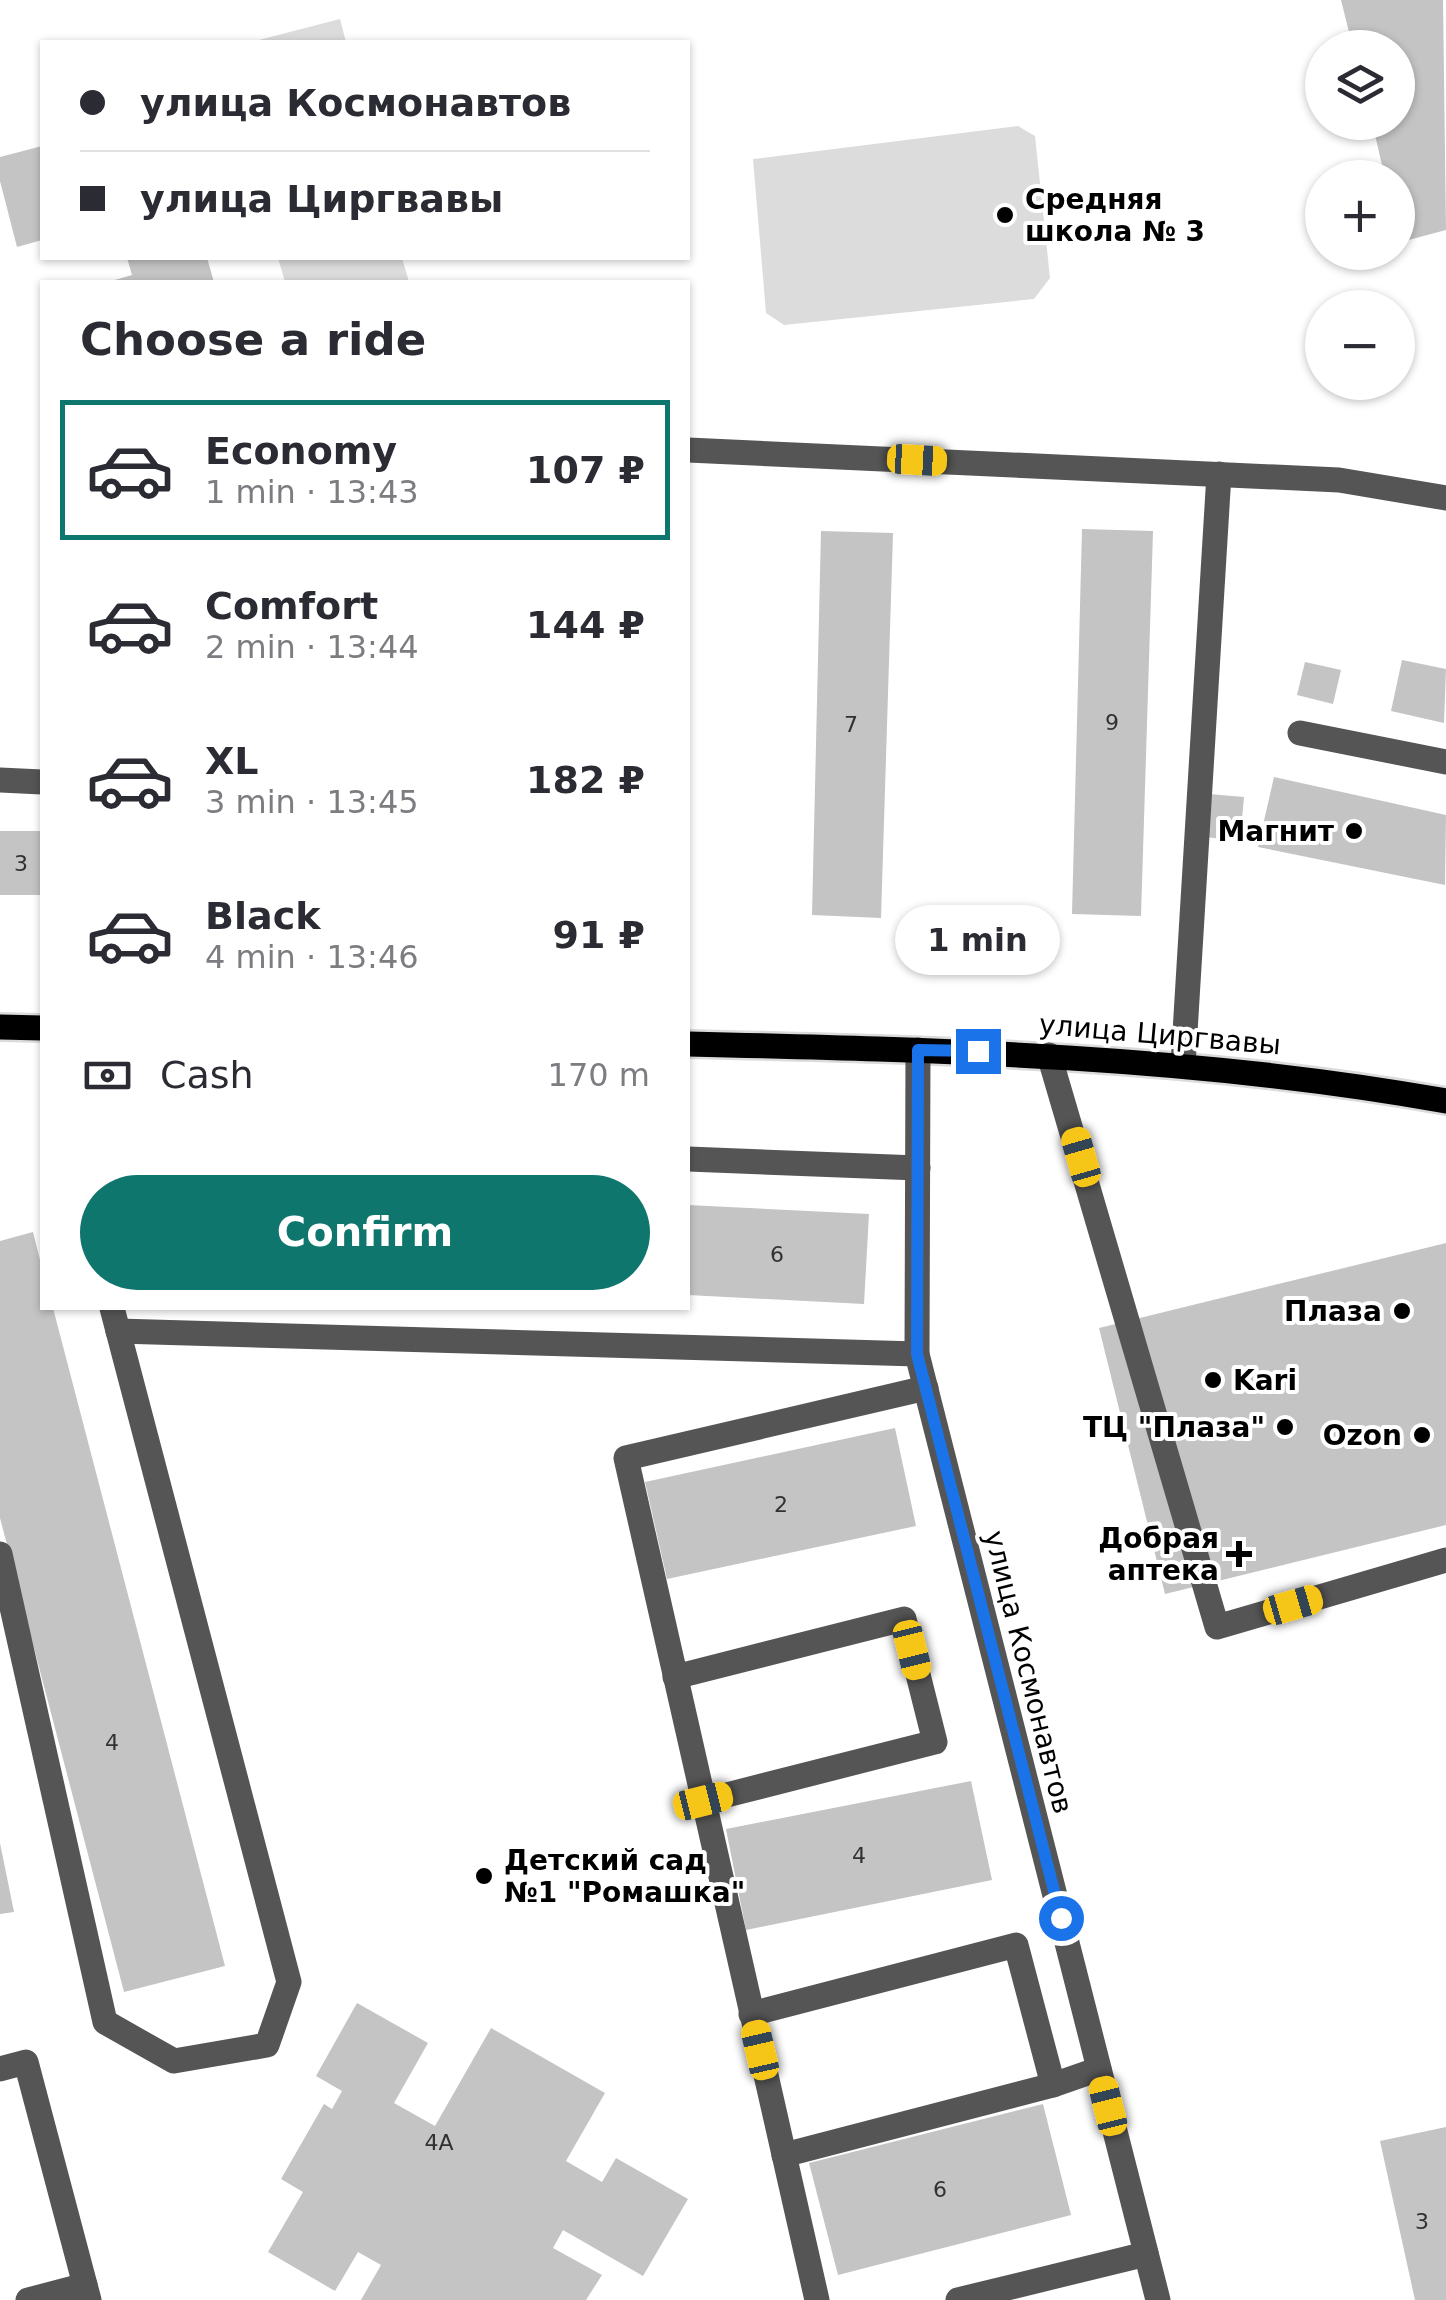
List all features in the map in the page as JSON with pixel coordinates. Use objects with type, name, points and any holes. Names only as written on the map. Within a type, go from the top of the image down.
[{"type":"main road","points":[[0,1026],[40,1032]]},
{"type":"main road","name":"улица Циргвавы","points":[[690,1044],[1049,1055],[1313,1078],[1446,1102]]},
{"type":"street","points":[[690,450],[1339,480],[1446,498]]},
{"type":"street","points":[[1183,1066],[1219,474]]},
{"type":"street","points":[[1300,733],[1446,762]]},
{"type":"street","points":[[0,780],[40,782]]},
{"type":"street","name":"улица Космонавтов","points":[[918,1050],[917,1354],[1158,2300]]},
{"type":"street","points":[[1049,1055],[1217,1628],[1446,1560]]},
{"type":"street","points":[[690,1159],[918,1168]]},
{"type":"street","points":[[0,1554],[105,2022],[174,2061],[267,2046],[289,1982],[115,1319],[917,1354]]},
{"type":"street","points":[[817,2300],[626,1458],[926,1388]]},
{"type":"street","points":[[675,1676],[904,1619],[935,1742],[703,1801]]},
{"type":"street","points":[[752,2014],[1016,1945],[1052,2085]]},
{"type":"street","points":[[0,2069],[26,2062],[87,2292],[28,2300]]},
{"type":"street","points":[[784,2155],[1052,2085],[1099,2069]]},
{"type":"street","points":[[958,2300],[1146,2254]]},
{"type":"shaded area","points":[[340,19],[345,40],[259,40]]},
{"type":"shaded area","points":[[1018,126],[1035,136],[1050,278],[1034,299],[784,325],[766,313],[753,159]]},
{"type":"shaded area","points":[[279,260],[403,260],[408,280],[284,280]]},
{"type":"building","points":[[1341,0],[1443,0],[1446,230],[1415,238],[1415,160],[1381,160],[1376,140],[1415,140],[1415,30],[1348,30]]},
{"type":"building","points":[[40,147],[40,241],[17,247],[0,181],[0,157]]},
{"type":"building","points":[[128,260],[208,260],[213,280],[115,280],[132,275]]},
{"type":"building","points":[[1082,529],[1153,531],[1141,916],[1072,914]]},
{"type":"building","points":[[821,531],[893,533],[881,918],[812,915]]},
{"type":"building","points":[[1402,660],[1446,669],[1444,723],[1391,711]]},
{"type":"building","points":[[1305,662],[1341,670],[1333,704],[1297,695]]},
{"type":"building","name":"Магнит","points":[[1274,777],[1446,815],[1445,885],[1258,847]]},
{"type":"building","points":[[1209,794],[1244,797],[1240,841],[1205,837]]},
{"type":"building","points":[[0,831],[40,831],[40,895],[0,895]]},
{"type":"building","points":[[690,1205],[869,1214],[864,1304],[690,1295]]},
{"type":"building","points":[[33,1232],[40,1260],[40,1310],[54,1310],[225,1966],[124,1992],[0,1518],[0,1241]]},
{"type":"building","name":"ТЦ \"Плаза\"","points":[[1446,1243],[1446,1525],[1165,1594],[1099,1328]]},
{"type":"building","points":[[895,1428],[916,1526],[667,1579],[645,1482]]},
{"type":"building","points":[[971,1781],[992,1880],[746,1930],[726,1829]]},
{"type":"building","points":[[0,1843],[14,1912],[0,1914]]},
{"type":"building","points":[[357,2003],[428,2043],[394,2103],[435,2126],[491,2028],[605,2093],[566,2161],[602,2182],[616,2158],[688,2199],[643,2276],[563,2230],[553,2248],[602,2275],[586,2300],[361,2300],[381,2265],[358,2252],[335,2291],[268,2252],[303,2192],[281,2179],[324,2104],[332,2109],[342,2091],[316,2076]]},
{"type":"building","points":[[1043,2104],[1071,2215],[838,2275],[809,2163]]},
{"type":"building","points":[[1446,2127],[1446,2300],[1415,2300],[1380,2141]]},
{"type":"place","name":"Средняя школа № 3","points":[[1005,215]]},
{"type":"place","name":"Магнит","points":[[1354,831]]},
{"type":"place","name":"Плаза","points":[[1402,1311]]},
{"type":"place","name":"Kari","points":[[1213,1380]]},
{"type":"place","name":"ТЦ \"Плаза\"","points":[[1285,1427]]},
{"type":"place","name":"Ozon","points":[[1422,1435]]},
{"type":"place","name":"Добрая аптека","points":[[1239,1554]]},
{"type":"place","name":"Детский сад №1 \"Ромашка\"","points":[[484,1876]]},
{"type":"route","points":[[978,1051],[918,1050],[917,1354],[1061,1918]]}]
